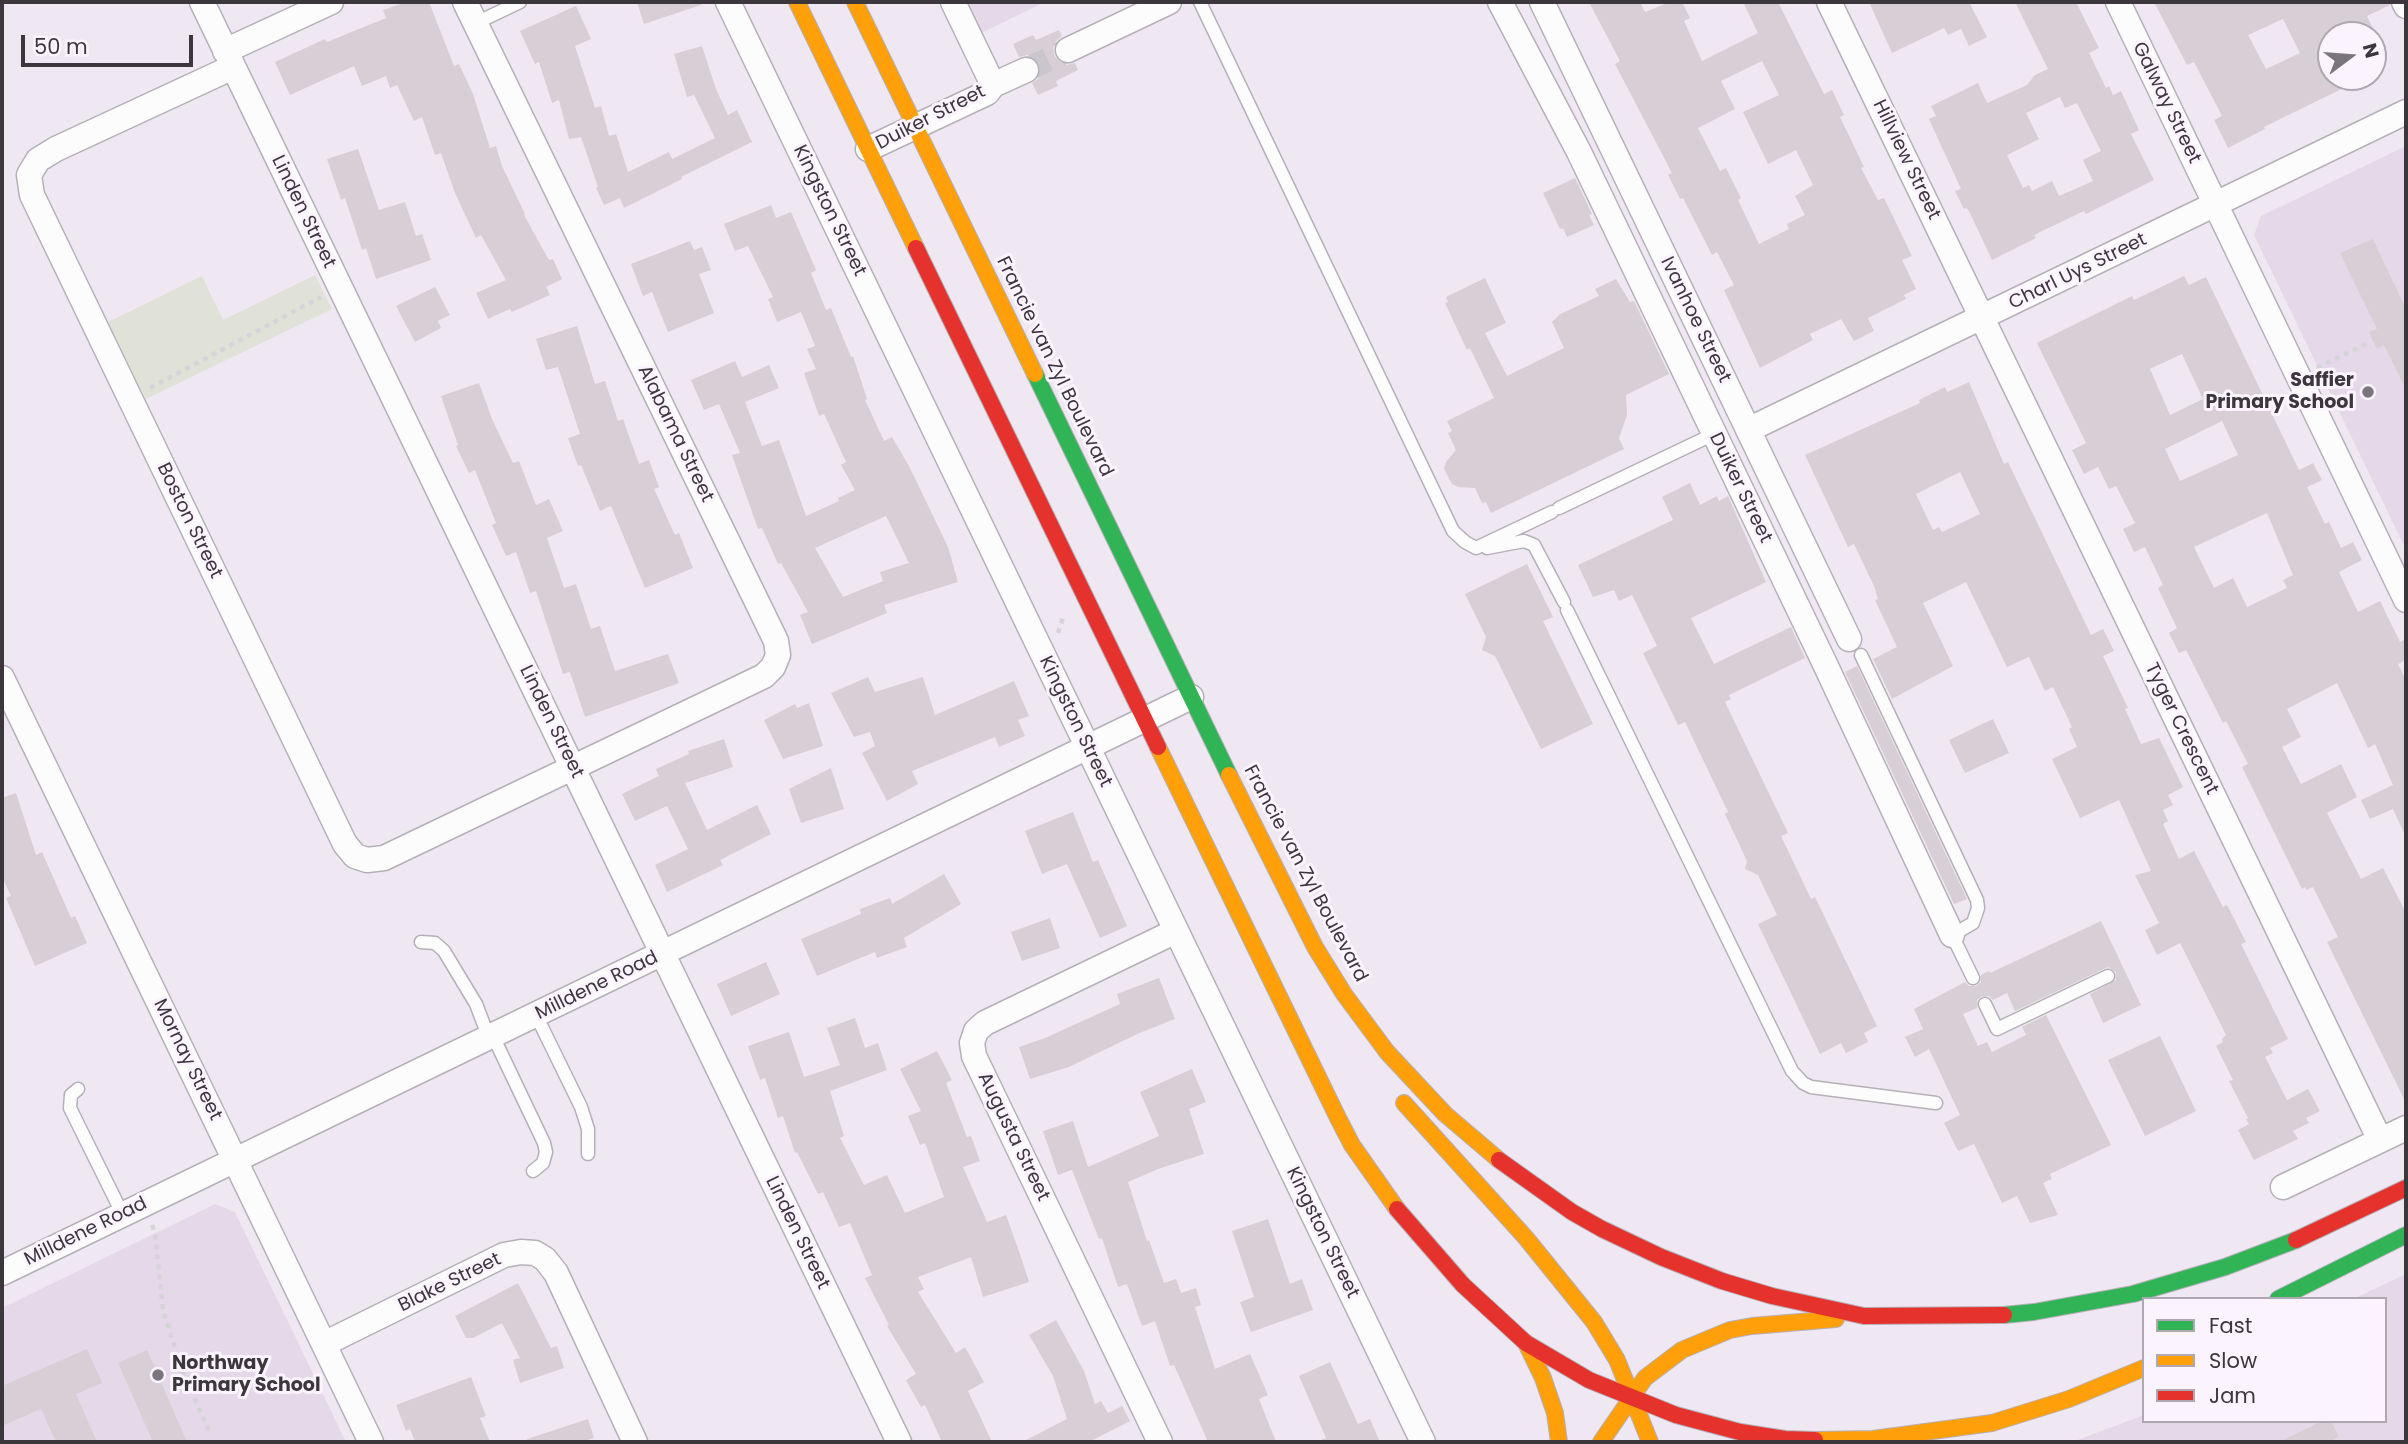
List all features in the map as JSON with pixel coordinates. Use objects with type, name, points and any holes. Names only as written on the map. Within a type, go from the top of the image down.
[{"type":"main road","points":[[797,2],[1352,1145],[1402,1217],[1463,1285],[1526,1343],[1589,1380],[1676,1415],[1740,1432],[1785,1439],[1829,1441],[1873,1439],[1992,1423]]},
{"type":"main road","name":"Francie van Zyl Boulevard","points":[[855,2],[1274,870],[1315,947],[1369,1030],[1407,1075],[1486,1151],[1572,1212],[1661,1257],[1722,1281],[1772,1296],[1864,1316],[1991,1316],[2034,1312],[2133,1294],[2225,1267],[2271,1250],[2406,1188]]},
{"type":"main road","points":[[1274,870],[1306,954],[1352,1032]]},
{"type":"main road","points":[[1396,1092],[1526,1238],[1594,1322],[1617,1360],[1650,1442]]},
{"type":"main road","points":[[2282,1297],[2406,1235]]},
{"type":"main road","points":[[1601,1442],[1645,1378],[1682,1350],[1730,1330],[1864,1316]]},
{"type":"main road","points":[[1526,1343],[1544,1378],[1555,1413],[1559,1442]]},
{"type":"main road","points":[[1934,1442],[2081,1394],[2142,1369]]},
{"type":"street","name":"Linden Street","points":[[202,2],[899,1442]]},
{"type":"street","points":[[229,59],[331,2]]},
{"type":"street","name":"Kingston Street","points":[[728,2],[1423,1442]]},
{"type":"street","name":"Duiker Street","points":[[953,2],[993,85]]},
{"type":"street","points":[[1068,50],[1169,2]]},
{"type":"street","name":"Duiker Street","points":[[1500,2],[1578,152],[1952,935]]},
{"type":"street","name":"Ivanhoe Street","points":[[1542,2],[1855,647]]},
{"type":"street","name":"Hillview Street","points":[[1829,2],[1982,318]]},
{"type":"street","name":"Galway Street","points":[[2118,2],[2215,205]]},
{"type":"street","name":"Alabama Street","points":[[470,13],[776,642],[778,655],[773,667],[764,676],[574,768]]},
{"type":"street","name":"Boston Street","points":[[229,59],[56,149],[38,160],[29,175],[33,195],[339,832],[355,856],[367,860],[384,859],[574,768]]},
{"type":"street","name":"Duiker Street","points":[[868,149],[987,93],[993,85],[1026,70]]},
{"type":"street","name":"Charl Uys Street","points":[[1748,430],[2406,112]]},
{"type":"street","points":[[2215,205],[2298,377],[2398,568],[2406,600]]},
{"type":"street","name":"Tyger Crescent","points":[[1982,318],[2380,1140]]},
{"type":"street","name":"Mornay Street","points":[[2,678],[371,1442]]},
{"type":"street","name":"Milldene Road","points":[[2,1273],[1191,697]]},
{"type":"street","name":"Augusta Street","points":[[1160,1442],[974,1056],[972,1043],[976,1031],[985,1023],[1176,932]]},
{"type":"street","points":[[2283,1187],[2406,1128]]},
{"type":"street","name":"Blake Street","points":[[324,1345],[504,1255],[535,1253],[545,1259],[556,1273],[635,1442]]},
{"type":"lane","points":[[470,13],[520,2]]},
{"type":"lane","points":[[1200,2],[1449,523],[1458,537],[1476,548],[1524,541],[1534,544],[1792,1071],[1811,1087],[1936,1103]]},
{"type":"lane","points":[[1476,548],[1714,435]]},
{"type":"lane","points":[[1855,647],[1977,900],[1978,908],[1973,923],[1952,935]]},
{"type":"lane","name":"Duiker Street","points":[[1952,935],[1973,978]]},
{"type":"lane","points":[[421,942],[435,943],[444,951],[472,996],[544,1143],[544,1163],[533,1171]]},
{"type":"lane","points":[[1985,1004],[1997,1029],[2108,976]]},
{"type":"lane","points":[[536,1015],[581,1107],[588,1129],[588,1154]]},
{"type":"lane","points":[[78,1089],[71,1095],[69,1108],[134,1210]]},
{"type":"path","points":[[130,398],[340,287]]},
{"type":"path","points":[[2298,377],[2370,342]]},
{"type":"path","points":[[1053,641],[1057,637],[1067,604]]},
{"type":"path","points":[[134,1210],[155,1233],[163,1310],[183,1373],[211,1435]]},
{"type":"shaded area","points":[[954,2],[1045,2],[971,38]]},
{"type":"shaded area","name":"Saffier Primary School","points":[[2406,146],[2406,550],[2254,235],[2261,216]]},
{"type":"shaded area","points":[[315,275],[332,309],[146,399],[108,322],[202,276],[223,320]]},
{"type":"shaded area","name":"Northway Primary School","points":[[215,1204],[235,1212],[346,1442],[2,1442],[2,1308]]},
{"type":"shaded area","points":[[2406,1274],[2406,1442],[2072,1442],[2142,1416],[2142,1423],[2387,1423],[2387,1297],[2357,1297]]},
{"type":"building","points":[[406,2],[429,2],[454,66],[459,64],[473,94],[490,148],[496,146],[524,215],[549,260],[553,259],[562,279],[546,287],[550,295],[512,312],[510,309],[488,319],[476,293],[506,280],[481,235],[476,238],[455,193],[441,153],[435,155],[422,117],[414,121],[397,85],[390,88],[386,76],[362,86],[354,66],[290,95],[275,62],[325,39],[327,42],[386,18],[383,10]]},
{"type":"building","points":[[637,2],[701,2],[701,5],[644,24]]},
{"type":"building","points":[[1589,2],[1640,2],[1645,12],[1670,2],[1682,2],[1690,18],[1684,21],[1702,61],[1758,33],[1743,2],[1778,2],[1824,94],[1832,90],[1844,115],[1840,117],[1864,167],[1861,168],[1878,200],[1884,198],[1912,256],[1902,260],[1916,289],[1904,295],[1906,299],[1868,318],[1874,331],[1854,341],[1841,319],[1810,334],[1813,340],[1760,368],[1724,290],[1734,285],[1717,252],[1712,255],[1683,198],[1680,199],[1668,175],[1672,173],[1615,64],[1620,61]],"holes":[[[1762,61],[1779,95],[1743,112],[1768,164],[1796,150],[1813,185],[1795,196],[1805,215],[1787,224],[1789,229],[1759,244],[1726,168],[1720,171],[1698,128],[1735,109],[1721,81]]]},
{"type":"building","points":[[1869,2],[1969,2],[1987,37],[1969,46],[1961,29],[1948,35],[1944,28],[1892,53]]},
{"type":"building","points":[[2015,2],[2076,2],[2099,48],[2089,53],[2106,88],[2109,86],[2113,95],[2121,91],[2139,130],[2131,134],[2154,180],[2086,214],[2084,211],[2034,235],[2036,238],[1992,260],[1969,211],[1964,209],[1955,191],[1961,189],[1929,119],[1936,116],[1931,106],[1978,83],[1987,103],[2027,85],[2035,75],[2048,69]],"holes":[[[2060,97],[2065,108],[2077,103],[2101,151],[2083,160],[2093,181],[2059,196],[2052,181],[2032,191],[2029,185],[2023,188],[2007,155],[2039,139],[2026,113]]]},
{"type":"building","points":[[2154,2],[2389,2],[2390,5],[2367,16],[2369,21],[2317,21],[2317,91],[2337,91],[2228,148],[2214,120],[2222,116],[2194,62],[2187,65]],"holes":[[[2283,19],[2300,53],[2266,69],[2248,35]]]},
{"type":"building","points":[[576,6],[591,39],[575,46],[595,108],[601,106],[609,136],[616,134],[628,172],[669,152],[672,159],[715,138],[694,95],[687,97],[674,54],[702,46],[728,115],[737,110],[752,142],[624,208],[620,198],[604,205],[596,188],[598,187],[581,137],[569,139],[559,100],[552,103],[539,62],[535,64],[520,31]]},
{"type":"building","points":[[1059,30],[1062,36],[1053,48],[1055,57],[1066,65],[1075,63],[1078,70],[1056,81],[1058,86],[1038,95],[1032,83],[1038,79],[1041,72],[1039,63],[1028,55],[1019,57],[1013,44],[1033,35],[1036,40]]},
{"type":"building","points":[[358,149],[379,210],[405,202],[416,236],[422,234],[431,260],[376,279],[366,248],[362,250],[345,198],[341,200],[327,159]]},
{"type":"building","points":[[1575,178],[1592,214],[1589,215],[1594,225],[1567,237],[1563,228],[1560,229],[1543,193]]},
{"type":"building","points":[[771,205],[776,218],[791,212],[816,270],[811,273],[826,310],[831,308],[851,357],[853,356],[867,399],[865,400],[884,441],[892,437],[909,466],[948,547],[958,582],[884,605],[887,613],[812,644],[800,615],[808,612],[781,563],[778,564],[762,528],[758,529],[732,455],[740,453],[719,404],[704,410],[691,380],[735,361],[742,377],[769,365],[779,388],[745,402],[762,446],[779,440],[806,516],[839,501],[838,498],[855,490],[841,465],[846,462],[824,414],[819,416],[804,373],[816,369],[807,349],[815,346],[801,312],[777,322],[768,299],[773,297],[748,246],[735,251],[724,224]],"holes":[[[886,516],[909,563],[880,572],[883,581],[843,597],[815,548]]]},
{"type":"building","points":[[2373,239],[2406,309],[2406,390],[2384,345],[2377,349],[2373,341],[2369,332],[2377,329],[2340,253]]},
{"type":"building","points":[[690,241],[694,250],[702,247],[711,270],[699,274],[714,313],[668,332],[652,292],[643,296],[631,264]]},
{"type":"building","points":[[2184,276],[2189,285],[2206,277],[2299,470],[2313,463],[2322,480],[2307,487],[2325,524],[2329,522],[2341,548],[2353,542],[2362,560],[2339,572],[2358,612],[2380,601],[2400,642],[2406,639],[2406,660],[2398,664],[2406,680],[2406,837],[2393,809],[2370,819],[2361,800],[2393,785],[2375,744],[2368,748],[2337,683],[2287,709],[2301,737],[2282,747],[2301,784],[2341,764],[2357,797],[2327,813],[2361,879],[2383,868],[2406,913],[2406,1103],[2327,942],[2338,937],[2313,887],[2302,889],[2242,767],[2248,764],[2226,721],[2223,723],[2186,650],[2179,653],[2169,633],[2177,628],[2158,588],[2163,585],[2145,547],[2134,552],[2123,529],[2135,523],[2116,486],[2109,489],[2098,467],[2084,474],[2072,450],[2086,443],[2037,343],[2132,296],[2134,300]],"holes":[[[2182,354],[2203,399],[2170,415],[2150,369]],[[2222,421],[2238,455],[2180,481],[2165,449]],[[2267,513],[2293,575],[2283,580],[2287,588],[2247,607],[2233,578],[2214,588],[2194,547]]]},
{"type":"building","points":[[1485,278],[1506,323],[1485,333],[1507,376],[1564,348],[1552,322],[1560,314],[1599,296],[1595,289],[1616,279],[1630,302],[1634,301],[1669,374],[1626,395],[1627,415],[1619,438],[1624,449],[1491,513],[1486,502],[1482,503],[1475,488],[1452,484],[1444,469],[1456,450],[1448,433],[1452,431],[1447,421],[1494,398],[1470,348],[1467,350],[1445,303],[1448,302],[1446,297]]},
{"type":"building","points":[[435,287],[450,315],[438,321],[441,328],[415,342],[396,306]]},
{"type":"building","points":[[577,326],[595,384],[605,381],[618,421],[623,419],[639,464],[649,460],[659,487],[654,489],[675,535],[679,533],[693,568],[645,588],[611,506],[600,511],[581,465],[578,466],[568,438],[580,434],[558,367],[546,370],[536,339]]},
{"type":"building","points":[[1969,382],[2004,464],[2008,462],[2091,635],[2103,629],[2114,651],[2103,656],[2128,708],[2125,709],[2141,744],[2159,738],[2183,787],[2168,795],[2173,805],[2163,810],[2168,821],[2163,824],[2179,859],[2194,851],[2223,907],[2227,905],[2246,942],[2241,944],[2288,1039],[2270,1048],[2273,1053],[2265,1057],[2287,1100],[2308,1089],[2320,1111],[2306,1118],[2309,1123],[2293,1131],[2298,1139],[2254,1160],[2238,1130],[2249,1124],[2246,1119],[2248,1118],[2229,1081],[2233,1080],[2216,1046],[2223,1042],[2222,1039],[2226,1035],[2180,943],[2157,955],[2145,930],[2159,923],[2135,875],[2151,871],[2119,800],[2080,818],[2052,759],[2077,747],[2069,729],[2072,727],[2053,687],[2045,691],[2029,657],[2007,667],[1966,582],[1923,603],[1953,666],[1892,699],[1873,659],[1897,647],[1875,600],[1878,599],[1874,586],[1854,544],[1848,547],[1805,455],[1920,403],[1919,400],[1945,387],[1947,392]],"holes":[[[1960,472],[1980,514],[1942,532],[1939,527],[1933,530],[1916,494]]]},
{"type":"building","points":[[479,383],[492,419],[513,463],[519,461],[536,505],[549,499],[563,531],[547,538],[564,588],[576,584],[591,629],[600,626],[615,671],[668,654],[679,683],[585,717],[570,672],[563,674],[536,591],[530,593],[516,552],[506,556],[492,525],[496,523],[475,470],[469,473],[456,446],[458,445],[441,396]]},
{"type":"building","points":[[1690,483],[1700,505],[1717,496],[1719,501],[1728,496],[1766,582],[1691,618],[1714,664],[1791,627],[1805,658],[1729,695],[1731,699],[1725,702],[1788,833],[1781,836],[1811,899],[1815,897],[1877,1026],[1864,1033],[1868,1042],[1846,1053],[1841,1043],[1820,1054],[1758,924],[1777,915],[1758,875],[1745,869],[1747,861],[1725,814],[1728,812],[1685,722],[1678,725],[1643,653],[1657,646],[1632,595],[1619,601],[1614,590],[1593,597],[1578,565],[1673,520],[1662,497]]},
{"type":"building","points":[[1527,564],[1553,617],[1543,621],[1593,724],[1541,749],[1495,656],[1482,650],[1486,637],[1465,594]]},
{"type":"building","points":[[1857,666],[1967,899],[1954,904],[1845,672]]},
{"type":"building","points":[[868,677],[875,692],[923,677],[935,715],[1014,681],[1029,716],[1018,720],[1025,736],[999,747],[995,737],[912,771],[918,784],[887,801],[862,753],[875,746],[870,732],[854,737],[831,693]]},
{"type":"building","points":[[809,703],[823,746],[783,759],[764,720],[795,704],[797,708]]},
{"type":"building","points":[[1993,719],[2009,753],[1965,773],[1949,740]]},
{"type":"building","points":[[724,739],[733,767],[685,783],[707,830],[757,805],[771,834],[720,860],[723,865],[667,892],[655,865],[688,849],[667,806],[635,821],[622,794],[659,776],[656,769],[689,754],[688,751]]},
{"type":"building","points":[[831,768],[844,809],[801,823],[789,789]]},
{"type":"building","points":[[16,793],[36,855],[42,852],[71,918],[75,916],[87,943],[35,966],[6,898],[11,896],[2,877],[2,798]]},
{"type":"building","points":[[1073,812],[1093,862],[1098,860],[1127,926],[1100,938],[1067,864],[1042,874],[1025,831]]},
{"type":"building","points":[[944,874],[961,904],[904,938],[907,947],[877,958],[875,952],[817,976],[801,939],[861,914],[860,909],[890,898],[892,904]]},
{"type":"building","points":[[1050,918],[1060,948],[1022,961],[1011,932]]},
{"type":"building","points":[[2101,921],[2141,1005],[2103,1023],[2090,994],[2116,980],[2116,972],[2108,967],[2015,1011],[2007,993],[1993,1000],[1989,996],[1982,996],[1977,1000],[1977,1008],[1963,1014],[1978,1046],[1987,1042],[1992,1052],[2026,1035],[2022,1027],[2046,1015],[2111,1145],[2050,1174],[2052,1179],[2043,1183],[2058,1215],[2030,1223],[2017,1196],[2002,1203],[1974,1144],[1958,1151],[1944,1123],[1960,1115],[1929,1049],[1915,1057],[1905,1037],[1923,1029],[1914,1009],[1965,982],[1969,986],[1976,986],[1981,982],[1981,975]]},
{"type":"building","points":[[766,962],[780,994],[731,1016],[717,984]]},
{"type":"building","points":[[1159,978],[1175,1019],[1069,1067],[1030,1079],[1019,1047],[1120,1004],[1117,994]]},
{"type":"building","points":[[855,1018],[865,1048],[878,1043],[887,1070],[830,1091],[844,1136],[840,1138],[864,1185],[887,1175],[905,1213],[944,1197],[925,1143],[920,1145],[908,1116],[921,1111],[900,1069],[937,1051],[952,1080],[946,1083],[967,1137],[971,1136],[980,1161],[963,1167],[987,1222],[1006,1215],[1021,1257],[1029,1282],[983,1297],[971,1257],[918,1277],[924,1289],[918,1292],[956,1353],[965,1347],[984,1382],[968,1391],[992,1442],[942,1442],[925,1405],[921,1407],[906,1380],[916,1374],[887,1326],[889,1325],[865,1278],[872,1275],[850,1223],[839,1227],[823,1192],[818,1194],[797,1152],[795,1153],[783,1116],[778,1118],[765,1078],[760,1080],[748,1046],[789,1032],[804,1077],[840,1065],[827,1028]]},
{"type":"building","points":[[2160,1036],[2196,1111],[2145,1136],[2108,1060]]},
{"type":"building","points":[[1192,1069],[1206,1102],[1189,1109],[1204,1154],[1128,1182],[1164,1283],[1176,1279],[1181,1293],[1196,1288],[1201,1305],[1195,1307],[1215,1369],[1250,1354],[1268,1395],[1259,1399],[1276,1442],[1208,1442],[1174,1365],[1170,1366],[1155,1321],[1142,1326],[1127,1284],[1118,1287],[1102,1238],[1099,1239],[1072,1170],[1058,1175],[1043,1131],[1073,1121],[1088,1167],[1159,1136],[1140,1092]]},
{"type":"building","points":[[1268,1219],[1290,1284],[1302,1279],[1313,1310],[1251,1332],[1240,1302],[1254,1297],[1232,1231]]},
{"type":"building","points":[[518,1283],[551,1348],[557,1346],[564,1368],[520,1383],[513,1360],[520,1358],[502,1323],[473,1338],[466,1338],[455,1316]]},
{"type":"building","points":[[1056,1320],[1084,1371],[1095,1404],[1101,1401],[1108,1413],[1122,1406],[1130,1421],[1089,1442],[1022,1442],[1067,1419],[1053,1376],[1029,1335]]},
{"type":"building","points":[[87,1349],[102,1383],[76,1394],[97,1442],[56,1442],[41,1409],[2,1426],[2,1386]]},
{"type":"building","points":[[147,1350],[187,1442],[153,1442],[118,1363]]},
{"type":"building","points":[[1330,1362],[1358,1424],[1370,1419],[1380,1442],[1316,1442],[1326,1438],[1299,1376]]},
{"type":"building","points":[[471,1377],[486,1416],[480,1418],[490,1442],[415,1442],[410,1429],[406,1431],[396,1405]]},
{"type":"building","points":[[588,1419],[594,1438],[580,1442],[528,1442],[527,1439]]},
{"type":"building","points":[[2318,1423],[2332,1423],[2339,1437],[2328,1442],[2279,1442]]},
{"type":"tunnel","points":[[1026,70],[1068,50]]},
{"type":"traffic: fast","points":[[1035,374],[1229,775]]},
{"type":"traffic: fast","points":[[2282,1297],[2406,1235]]},
{"type":"traffic: fast","points":[[2004,1315],[2133,1294],[2225,1267],[2296,1240]]},
{"type":"traffic: slow","points":[[797,2],[916,248]]},
{"type":"traffic: slow","points":[[855,2],[1035,374]]},
{"type":"traffic: slow","points":[[1158,747],[1338,1118],[1352,1145],[1397,1209]]},
{"type":"traffic: slow","points":[[1229,775],[1315,947],[1344,994],[1387,1052],[1445,1114],[1499,1160]]},
{"type":"traffic: slow","points":[[1404,1103],[1526,1238],[1594,1322],[1617,1360],[1650,1442]]},
{"type":"traffic: slow","points":[[1601,1442],[1645,1378],[1682,1350],[1730,1330],[1836,1319]]},
{"type":"traffic: slow","points":[[1526,1343],[1543,1378],[1555,1413],[1559,1442]]},
{"type":"traffic: slow","points":[[1815,1440],[1873,1439],[1992,1423],[2069,1399],[2142,1369]]},
{"type":"traffic: jam","points":[[916,248],[1158,747]]},
{"type":"traffic: jam","points":[[1499,1160],[1572,1212],[1602,1229],[1661,1257],[1722,1281],[1772,1296],[1864,1316],[2004,1315]]},
{"type":"traffic: jam","points":[[2296,1240],[2406,1188]]},
{"type":"traffic: jam","points":[[1397,1209],[1463,1285],[1526,1343],[1589,1380],[1676,1415],[1740,1432],[1785,1439],[1815,1440]]},
{"type":"place","name":"Saffier Primary School","points":[[2368,392]]},
{"type":"place","name":"Northway Primary School","points":[[158,1375]]}]
